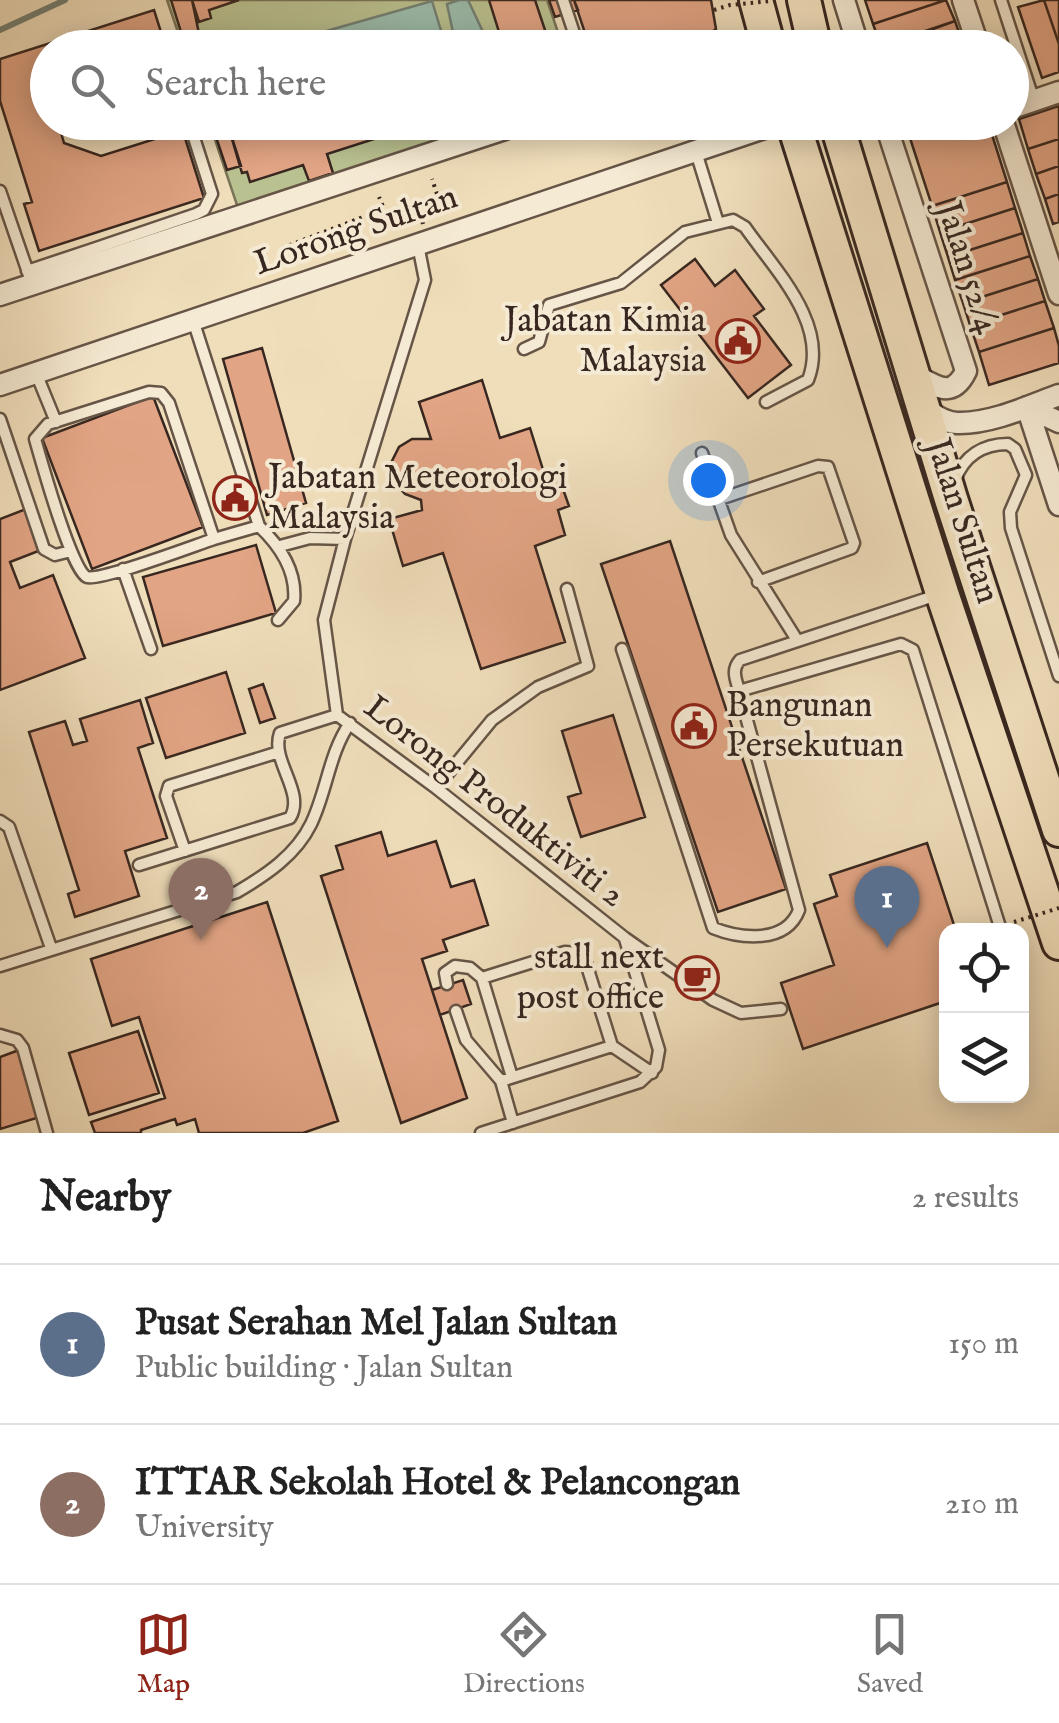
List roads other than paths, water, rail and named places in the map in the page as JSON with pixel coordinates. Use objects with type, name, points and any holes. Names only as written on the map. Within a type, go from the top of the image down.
[{"type":"main road","points":[[756,0],[761,30]]},
{"type":"main road","points":[[804,0],[811,30]]},
{"type":"main road","name":"Jalan Sultan","points":[[799,140],[942,593],[1059,943]]},
{"type":"main road","name":"Jalan Sultan","points":[[842,140],[951,499],[1059,830]]},
{"type":"street","points":[[844,0],[853,30]]},
{"type":"street","points":[[973,30],[964,4],[988,0]]},
{"type":"street","points":[[1029,103],[1059,92]]},
{"type":"street","name":"Lorong Sultan","points":[[0,295],[29,278],[468,140]]},
{"type":"street","name":"Lorong Sultan","points":[[0,384],[696,152],[719,140]]},
{"type":"street","name":"Jalan 52/4","points":[[897,140],[966,371],[959,384],[950,389],[936,387],[914,374]]},
{"type":"street","points":[[1009,140],[1059,294]]},
{"type":"street","points":[[924,408],[958,424],[1059,395]]},
{"type":"street","points":[[1027,407],[1059,422]]},
{"type":"street","points":[[1027,407],[1059,505]]},
{"type":"lane","points":[[563,0],[573,30]]},
{"type":"lane","points":[[1001,0],[1011,30]]},
{"type":"lane","points":[[1029,86],[1034,101]]},
{"type":"lane","points":[[96,256],[204,210],[212,194],[195,140]]},
{"type":"lane","points":[[696,152],[718,222]]},
{"type":"lane","points":[[0,191],[29,278]]},
{"type":"lane","points":[[524,349],[539,342],[549,305],[621,283],[684,232],[733,220],[745,226],[799,304],[813,338],[808,380],[766,402]]},
{"type":"lane","name":"Lorong Produktiviti 2","points":[[418,244],[424,280],[324,620],[337,715],[625,938],[712,1000],[741,1013],[781,1010]]},
{"type":"lane","points":[[193,320],[258,526],[280,546],[296,595],[278,620]]},
{"type":"lane","points":[[36,372],[56,422]]},
{"type":"lane","points":[[214,540],[170,403],[161,393],[148,392],[42,428],[35,440],[71,551],[84,576],[90,578],[124,569],[258,526]]},
{"type":"lane","points":[[0,419],[4,441],[44,549],[55,555],[71,551]]},
{"type":"lane","points":[[951,499],[961,465],[968,456],[990,447],[1008,444],[1015,449],[1026,476]]},
{"type":"lane","points":[[702,453],[731,535],[797,640]]},
{"type":"lane","points":[[718,500],[818,466],[828,467],[854,543],[852,548],[758,582]]},
{"type":"lane","points":[[1047,468],[1026,476],[1010,512],[1011,528],[1059,676]]},
{"type":"lane","points":[[280,546],[310,538],[345,539]]},
{"type":"lane","points":[[124,569],[151,650]]},
{"type":"lane","points":[[436,788],[492,720],[538,687],[588,666],[567,589]]},
{"type":"lane","points":[[622,649],[713,928],[730,935],[772,935],[785,930],[799,910],[734,670],[740,660],[942,593]]},
{"type":"lane","points":[[738,691],[902,644],[912,650],[999,923]]},
{"type":"lane","points":[[138,865],[290,818],[295,800],[276,744],[280,734],[337,715]]},
{"type":"lane","points":[[0,966],[237,892],[265,876],[292,852],[311,826],[340,736],[350,722]]},
{"type":"lane","points":[[185,851],[166,796],[169,786],[278,752]]},
{"type":"lane","points":[[0,821],[9,828],[51,948]]},
{"type":"lane","points":[[480,1133],[640,1082],[652,1073],[659,1050],[625,938]]},
{"type":"lane","points":[[482,978],[565,952],[578,953],[586,963],[612,1046],[652,1073]]},
{"type":"lane","points":[[447,984],[445,973],[455,966],[470,968],[482,978],[507,1079],[513,1123]]},
{"type":"lane","points":[[456,1011],[466,1040],[507,1079]]},
{"type":"lane","points":[[0,1035],[17,1040],[23,1048],[47,1133]]},
{"type":"lane","points":[[507,1079],[612,1046]]},
{"type":"waterway","points":[[0,30],[65,0]]},
{"type":"place","name":"Jabatan Kimia Malaysia","points":[[738,341]]},
{"type":"place","name":"Jabatan Meteorologi Malaysia","points":[[235,498]]},
{"type":"place","name":"Bangunan Persekutuan","points":[[694,726]]},
{"type":"place","name":"ITTAR Sekolah Hotel & Pelancongan","points":[[201,940]]},
{"type":"place","name":"Pusat Serahan Mel Jalan Sultan","points":[[887,948]]},
{"type":"place","name":"stall next post office","points":[[697,978]]}]
